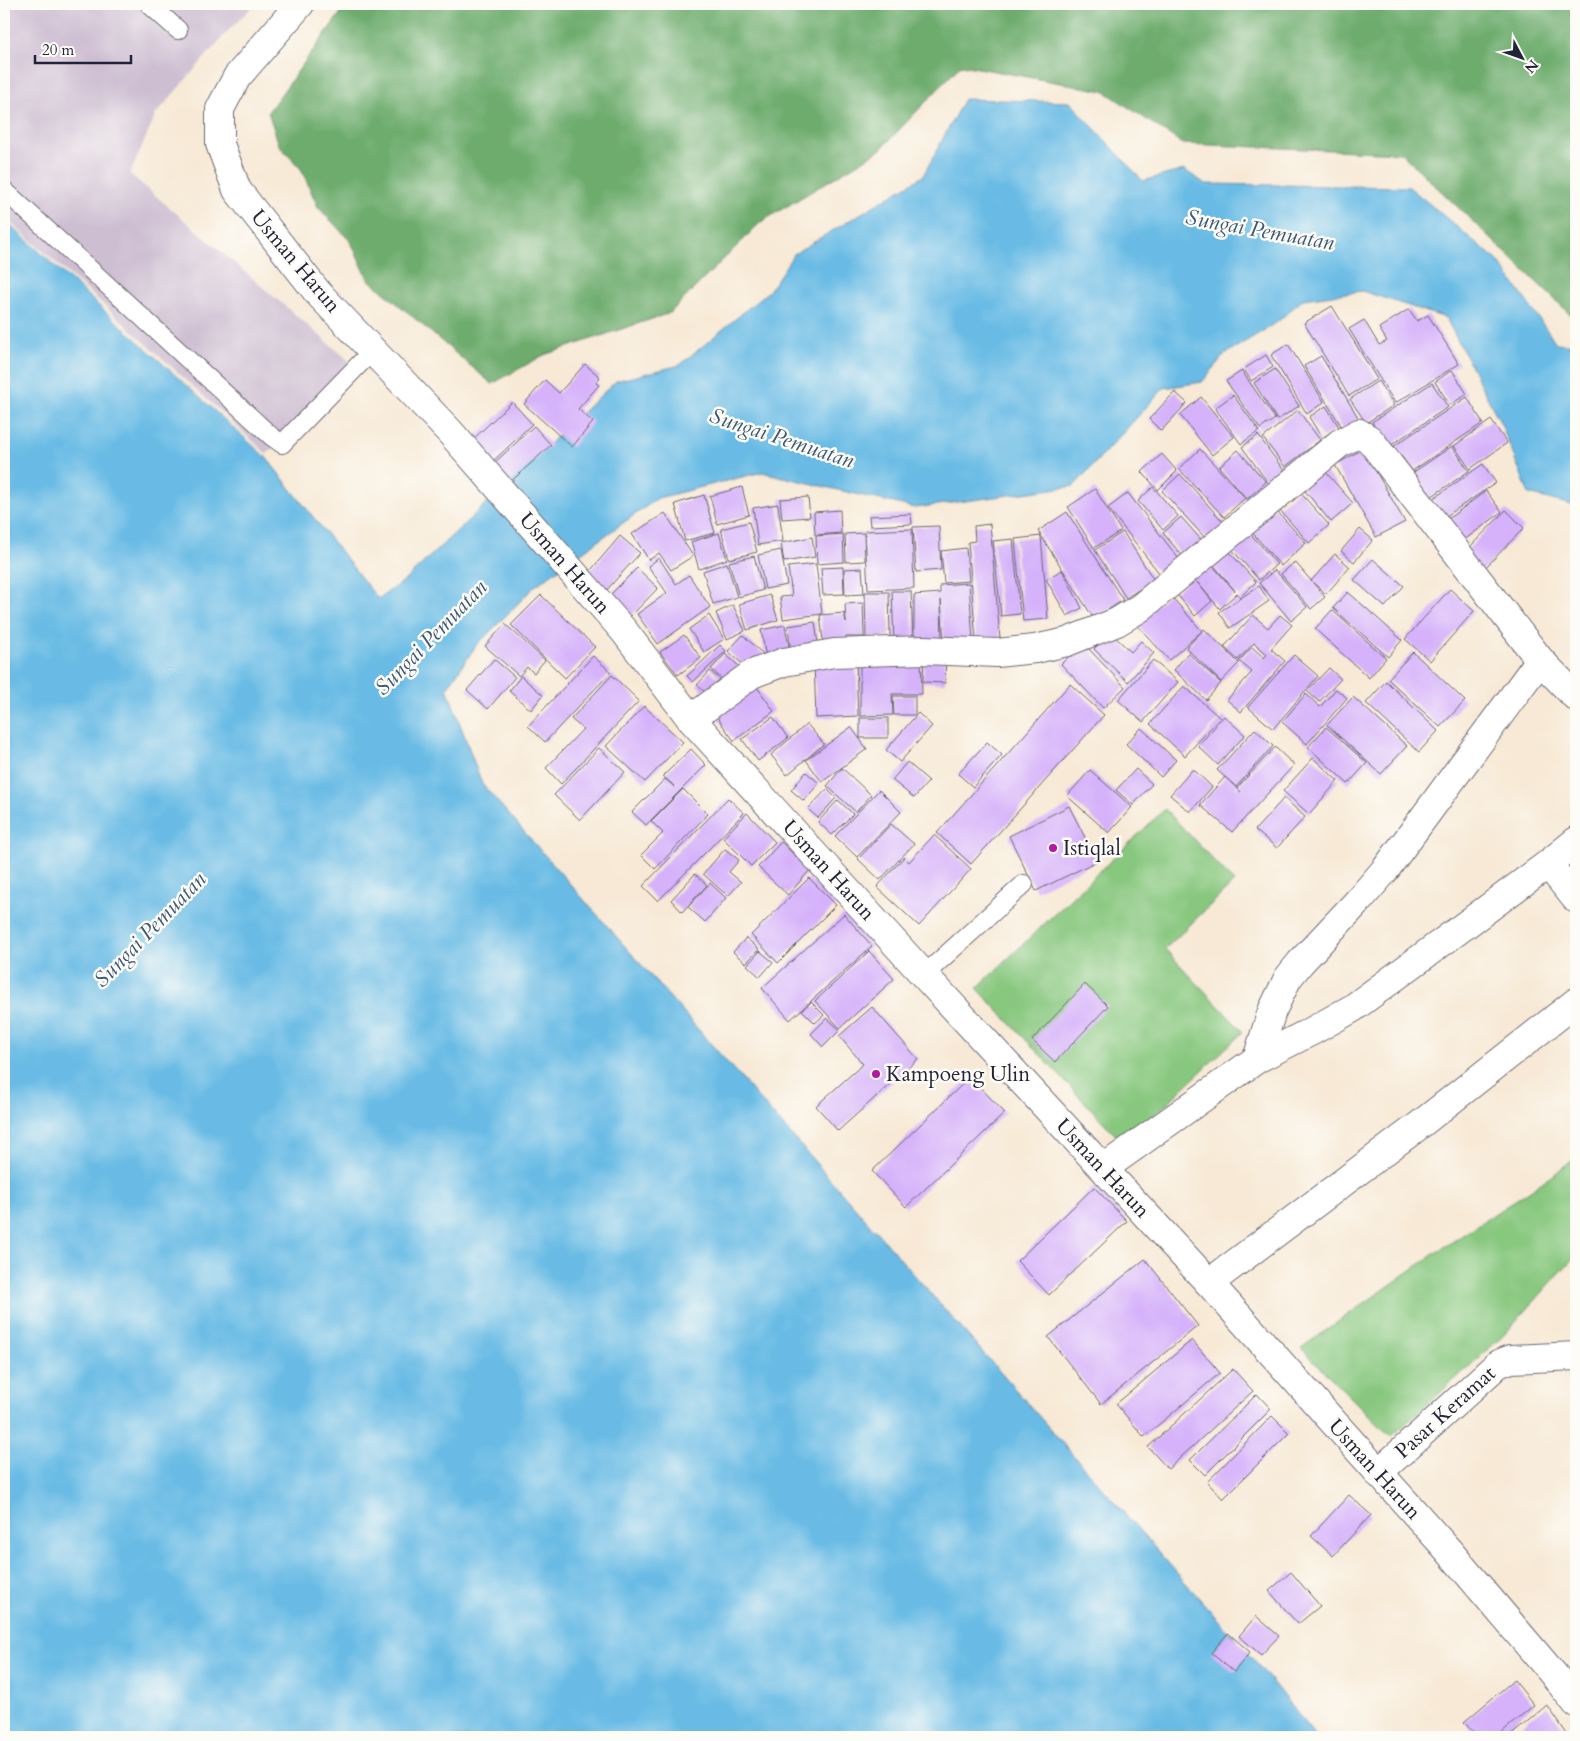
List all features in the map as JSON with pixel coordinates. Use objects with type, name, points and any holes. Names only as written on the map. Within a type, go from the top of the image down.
[{"type":"street","name":"Usman Harun","points":[[300,4],[237,77],[220,109],[220,144],[237,190],[318,293],[450,432],[624,631],[691,719],[924,975],[1209,1283],[1448,1550],[1576,1703]]},
{"type":"street","points":[[691,719],[752,674],[784,662],[834,653],[924,650],[997,653],[1035,649],[1067,642],[1117,622],[1140,608],[1340,443],[1359,433],[1369,439],[1374,445],[1540,660],[1576,696]]},
{"type":"street","points":[[1257,1059],[1272,1011],[1288,978],[1300,962],[1385,870],[1540,660]]},
{"type":"street","points":[[1104,1168],[1257,1059],[1330,1022],[1353,1008],[1548,864],[1576,841]]},
{"type":"street","points":[[1548,864],[1576,899]]},
{"type":"street","points":[[1209,1283],[1417,1127],[1576,1002]]},
{"type":"street","name":"Pasar Keramat","points":[[1378,1473],[1498,1364],[1511,1359],[1576,1356]]},
{"type":"lane","points":[[149,4],[178,30]]},
{"type":"lane","points":[[4,190],[264,430],[282,444],[373,350]]},
{"type":"lane","points":[[924,975],[1024,884]]},
{"type":"shaded area","points":[[4,4],[255,4],[227,32],[156,114],[130,174],[353,364],[265,456],[4,219]]},
{"type":"green space","points":[[347,4],[1576,4],[1576,316],[1572,316],[1401,153],[1183,144],[1104,91],[961,65],[880,150],[761,222],[670,313],[544,355],[492,384],[368,279],[351,242],[318,207],[301,169],[279,145],[268,112]]},
{"type":"green space","points":[[1165,809],[1234,882],[1165,949],[1243,1032],[1124,1144],[977,988]]},
{"type":"green space","points":[[1576,1156],[1576,1255],[1503,1336],[1391,1437],[1301,1348],[1434,1254],[1556,1173]]},
{"type":"water","name":"Sungai Pemuatan","points":[[964,99],[1070,102],[1143,181],[1184,170],[1206,184],[1409,187],[1498,261],[1556,343],[1576,345],[1576,506],[1529,494],[1501,424],[1446,318],[1362,291],[1303,299],[1276,323],[1225,354],[1202,382],[1164,388],[1074,486],[915,508],[762,472],[658,498],[535,586],[475,647],[447,688],[482,784],[1265,1673],[1316,1737],[4,1737],[4,219],[265,456],[378,599],[404,581],[616,381],[680,365],[769,291],[794,254],[923,176]]},
{"type":"pier","points":[[4,217],[95,297],[267,454],[265,456]]},
{"type":"building","points":[[1332,306],[1377,379],[1349,396],[1304,323]]},
{"type":"building","points":[[1409,309],[1417,321],[1428,315],[1459,364],[1395,403],[1349,329],[1364,320],[1379,345],[1387,341],[1379,328]]},
{"type":"building","points":[[1288,344],[1324,402],[1307,414],[1271,355]]},
{"type":"building","points":[[1266,355],[1273,367],[1251,381],[1244,369]]},
{"type":"building","points":[[1321,356],[1359,419],[1343,429],[1304,366]]},
{"type":"building","points":[[585,364],[600,377],[596,383],[599,385],[578,409],[593,422],[572,447],[524,404],[545,380],[559,393]]},
{"type":"building","points":[[1275,369],[1299,406],[1277,420],[1254,383]]},
{"type":"building","points":[[1452,370],[1467,394],[1450,405],[1435,382]]},
{"type":"building","points":[[1242,371],[1275,419],[1260,429],[1226,381]]},
{"type":"building","points":[[1378,381],[1394,405],[1366,423],[1350,399]]},
{"type":"building","points":[[1432,383],[1448,407],[1388,447],[1372,422]]},
{"type":"building","points":[[1175,392],[1187,403],[1161,431],[1149,419]]},
{"type":"building","points":[[1233,395],[1259,431],[1241,444],[1215,408]]},
{"type":"building","points":[[1201,397],[1234,437],[1212,455],[1180,415]]},
{"type":"building","points":[[1467,397],[1483,423],[1412,471],[1394,446]]},
{"type":"building","points":[[512,402],[532,424],[486,468],[466,446]]},
{"type":"building","points":[[1326,406],[1339,427],[1322,438],[1309,417]]},
{"type":"building","points":[[1298,410],[1320,440],[1285,467],[1263,438]]},
{"type":"building","points":[[1491,420],[1507,443],[1470,469],[1454,446]]},
{"type":"building","points":[[534,426],[551,445],[507,485],[490,467]]},
{"type":"building","points":[[1258,435],[1285,472],[1269,484],[1242,447]]},
{"type":"building","points":[[1452,446],[1469,471],[1425,501],[1408,476]]},
{"type":"building","points":[[1200,449],[1245,498],[1224,517],[1179,469]]},
{"type":"building","points":[[1363,449],[1405,522],[1376,537],[1335,465]]},
{"type":"building","points":[[1238,450],[1266,482],[1247,499],[1219,467]]},
{"type":"building","points":[[1162,454],[1177,471],[1158,490],[1142,472]]},
{"type":"building","points":[[1483,464],[1496,483],[1440,520],[1428,502]]},
{"type":"building","points":[[1322,468],[1353,503],[1331,522],[1301,486]]},
{"type":"building","points":[[1180,474],[1226,525],[1208,541],[1162,491]]},
{"type":"building","points":[[742,487],[749,515],[717,524],[710,496]]},
{"type":"building","points":[[1153,487],[1178,516],[1163,530],[1138,501]]},
{"type":"building","points":[[1095,489],[1121,531],[1094,548],[1068,507]]},
{"type":"building","points":[[1298,490],[1329,525],[1309,543],[1278,508]]},
{"type":"building","points":[[1486,491],[1502,512],[1456,546],[1441,524]]},
{"type":"building","points":[[1128,493],[1182,563],[1163,578],[1108,508]]},
{"type":"building","points":[[704,495],[715,533],[685,541],[675,504]]},
{"type":"building","points":[[808,497],[810,517],[782,519],[780,499]]},
{"type":"building","points":[[778,504],[783,541],[758,545],[753,508]]},
{"type":"building","points":[[1274,508],[1306,543],[1281,566],[1250,530]]},
{"type":"building","points":[[840,510],[841,533],[815,535],[814,512]]},
{"type":"building","points":[[1506,510],[1524,528],[1481,572],[1463,554]]},
{"type":"building","points":[[1067,512],[1123,600],[1094,619],[1038,531]]},
{"type":"building","points":[[665,513],[693,556],[671,570],[659,553],[649,560],[632,534]]},
{"type":"building","points":[[911,514],[912,524],[870,526],[869,516]]},
{"type":"building","points":[[1181,517],[1204,543],[1186,560],[1163,533]]},
{"type":"building","points":[[749,522],[757,552],[729,559],[721,529]]},
{"type":"building","points":[[990,524],[1000,639],[976,641],[968,542],[975,541],[974,526]]},
{"type":"building","points":[[939,526],[941,570],[916,572],[913,527]]},
{"type":"building","points":[[912,529],[914,588],[868,590],[865,531]]},
{"type":"building","points":[[1360,529],[1373,540],[1354,562],[1341,551]]},
{"type":"building","points":[[1247,530],[1277,564],[1259,580],[1229,546]]},
{"type":"building","points":[[1123,532],[1154,580],[1126,598],[1095,550]]},
{"type":"building","points":[[719,533],[727,559],[699,569],[691,542]]},
{"type":"building","points":[[864,533],[865,561],[846,562],[845,534]]},
{"type":"building","points":[[843,534],[844,562],[817,564],[816,536]]},
{"type":"building","points":[[620,536],[640,553],[604,593],[585,577]]},
{"type":"building","points":[[1041,536],[1048,619],[1023,621],[1015,539]]},
{"type":"building","points":[[812,537],[815,557],[784,562],[781,543]]},
{"type":"building","points":[[1013,539],[1020,614],[1001,616],[993,541]]},
{"type":"building","points":[[966,548],[969,581],[944,583],[941,551]]},
{"type":"building","points":[[1226,548],[1256,582],[1240,597],[1237,593],[1220,609],[1197,582],[1212,601],[1195,616],[1175,592],[1210,563],[1235,591],[1211,562]]},
{"type":"building","points":[[781,550],[787,585],[765,589],[758,555]]},
{"type":"building","points":[[1335,554],[1350,567],[1326,594],[1311,581]]},
{"type":"building","points":[[754,556],[763,590],[739,597],[729,562]]},
{"type":"building","points":[[659,558],[676,584],[689,575],[710,607],[658,644],[637,614],[667,593],[648,566]]},
{"type":"building","points":[[1373,559],[1404,586],[1385,607],[1354,580]]},
{"type":"building","points":[[1295,562],[1325,597],[1311,609],[1281,574]]},
{"type":"building","points":[[727,563],[737,597],[713,604],[703,571]]},
{"type":"building","points":[[816,564],[822,614],[783,619],[780,597],[792,596],[788,567]]},
{"type":"building","points":[[843,567],[844,594],[823,595],[821,568]]},
{"type":"building","points":[[637,568],[658,588],[630,617],[609,596]]},
{"type":"building","points":[[862,568],[864,594],[845,595],[844,569]]},
{"type":"building","points":[[1062,570],[1082,608],[1067,616],[1046,579]]},
{"type":"building","points":[[1275,570],[1307,607],[1291,621],[1259,583]]},
{"type":"building","points":[[969,583],[973,641],[944,643],[941,600],[942,643],[914,644],[914,595],[940,593],[940,585]]},
{"type":"building","points":[[1259,586],[1269,601],[1230,628],[1219,612]]},
{"type":"building","points":[[1450,589],[1474,611],[1430,661],[1405,639]]},
{"type":"building","points":[[892,591],[911,591],[913,640],[894,641]]},
{"type":"building","points":[[865,592],[889,592],[890,637],[866,638]]},
{"type":"building","points":[[1348,592],[1402,640],[1388,657],[1333,608]]},
{"type":"building","points":[[1169,594],[1202,631],[1169,660],[1136,624]]},
{"type":"building","points":[[541,595],[595,647],[565,678],[511,625]]},
{"type":"building","points":[[770,595],[778,620],[747,630],[739,604]]},
{"type":"building","points":[[863,603],[864,637],[846,637],[846,639],[823,641],[820,615],[844,613],[846,622],[845,604]]},
{"type":"building","points":[[733,605],[745,631],[727,639],[716,613]]},
{"type":"building","points":[[1332,610],[1386,658],[1369,678],[1315,629]]},
{"type":"building","points":[[709,615],[724,639],[704,652],[689,629]]},
{"type":"building","points":[[1253,615],[1268,628],[1280,615],[1292,625],[1271,649],[1285,661],[1241,712],[1227,700],[1252,672],[1239,661],[1252,647],[1264,658],[1267,654],[1254,643],[1238,660],[1224,647]]},
{"type":"building","points":[[815,622],[819,651],[791,655],[788,626]]},
{"type":"building","points":[[505,624],[545,660],[534,673],[527,667],[519,676],[485,646]]},
{"type":"building","points":[[785,625],[790,653],[766,658],[761,630]]},
{"type":"building","points":[[1204,629],[1239,663],[1221,682],[1186,648]]},
{"type":"building","points":[[1110,632],[1131,652],[1141,641],[1154,653],[1128,682],[1094,649]]},
{"type":"building","points":[[684,635],[701,658],[678,675],[660,652]]},
{"type":"building","points":[[743,635],[763,654],[749,670],[728,651]]},
{"type":"building","points":[[1083,643],[1125,687],[1103,708],[1061,664]]},
{"type":"building","points":[[720,645],[726,651],[693,682],[687,676]]},
{"type":"building","points":[[1413,652],[1465,701],[1440,727],[1388,679]]},
{"type":"building","points":[[1188,653],[1221,683],[1206,700],[1174,670]]},
{"type":"building","points":[[725,654],[745,671],[731,687],[711,669]]},
{"type":"building","points":[[924,654],[946,654],[945,683],[923,682]]},
{"type":"building","points":[[1294,655],[1318,676],[1273,729],[1248,707]]},
{"type":"building","points":[[593,656],[611,672],[545,742],[528,726]]},
{"type":"building","points":[[921,657],[922,694],[892,694],[893,715],[860,716],[860,658]]},
{"type":"building","points":[[494,659],[515,677],[488,709],[467,690]]},
{"type":"building","points":[[856,660],[858,716],[816,718],[814,662]]},
{"type":"building","points":[[1153,660],[1178,682],[1143,722],[1118,700]]},
{"type":"building","points":[[1329,668],[1341,679],[1319,702],[1307,691]]},
{"type":"building","points":[[710,671],[727,685],[714,700],[697,685]]},
{"type":"building","points":[[612,675],[639,701],[561,784],[546,768],[583,729],[571,719]]},
{"type":"building","points":[[521,676],[543,695],[531,710],[509,691]]},
{"type":"building","points":[[1386,681],[1438,731],[1419,752],[1366,703]]},
{"type":"building","points":[[1070,684],[1104,715],[971,864],[937,833]]},
{"type":"building","points":[[1184,686],[1220,718],[1185,756],[1150,724]]},
{"type":"building","points":[[757,687],[774,711],[734,741],[717,717]]},
{"type":"building","points":[[1336,689],[1347,698],[1307,744],[1282,722],[1306,694],[1320,707]]},
{"type":"building","points":[[893,696],[915,696],[915,715],[894,715]]},
{"type":"building","points":[[1353,697],[1407,746],[1381,774],[1327,725]]},
{"type":"building","points":[[644,706],[683,742],[645,782],[606,746]]},
{"type":"building","points":[[918,713],[932,726],[900,762],[886,750]]},
{"type":"building","points":[[1224,716],[1245,735],[1218,765],[1198,746]]},
{"type":"building","points":[[773,717],[788,738],[758,761],[742,739]]},
{"type":"building","points":[[860,718],[888,718],[888,738],[860,738]]},
{"type":"building","points":[[807,724],[824,744],[787,775],[771,755]]},
{"type":"building","points":[[851,727],[867,749],[822,782],[806,760]]},
{"type":"building","points":[[1326,727],[1367,763],[1348,784],[1308,747]]},
{"type":"building","points":[[1141,728],[1176,760],[1161,777],[1126,744]]},
{"type":"building","points":[[1255,729],[1273,746],[1236,787],[1217,770]]},
{"type":"building","points":[[987,742],[1002,755],[973,787],[958,774]]},
{"type":"building","points":[[1275,747],[1294,765],[1232,832],[1200,805],[1225,777],[1241,792],[1237,788]]},
{"type":"building","points":[[599,748],[625,772],[580,820],[554,795]]},
{"type":"building","points":[[691,749],[706,765],[646,825],[632,812],[665,779],[675,787],[663,776]]},
{"type":"building","points":[[1313,758],[1338,781],[1309,814],[1283,791]]},
{"type":"building","points":[[907,762],[929,781],[914,798],[892,780]]},
{"type":"building","points":[[842,768],[871,795],[856,812],[827,786]]},
{"type":"building","points":[[1136,769],[1152,784],[1133,805],[1116,790]]},
{"type":"building","points":[[1193,769],[1212,787],[1190,812],[1170,795]]},
{"type":"building","points":[[1090,770],[1132,807],[1109,833],[1067,796]]},
{"type":"building","points":[[806,772],[819,783],[804,801],[791,790]]},
{"type":"building","points":[[683,789],[708,814],[655,869],[641,855],[663,833],[651,821]]},
{"type":"building","points":[[827,789],[836,798],[818,818],[808,809]]},
{"type":"building","points":[[879,790],[901,812],[857,857],[835,836]]},
{"type":"building","points":[[728,798],[744,813],[658,901],[643,886]]},
{"type":"building","points":[[1284,798],[1305,817],[1277,848],[1255,830]]},
{"type":"building","points":[[838,800],[853,814],[832,835],[818,822]]},
{"type":"building","name":"Istiqlal","points":[[1069,806],[1097,861],[1036,891],[1009,836]]},
{"type":"building","points":[[747,813],[775,842],[751,866],[723,838]]},
{"type":"building","points":[[891,824],[914,844],[880,880],[858,859]]},
{"type":"building","points":[[934,835],[971,869],[919,926],[877,887],[904,857],[909,862]]},
{"type":"building","points":[[781,842],[810,870],[788,895],[758,867]]},
{"type":"building","points":[[725,849],[739,860],[729,872],[741,882],[728,896],[703,874]]},
{"type":"building","points":[[695,874],[707,885],[682,912],[671,900]]},
{"type":"building","points":[[809,878],[836,905],[778,963],[751,935]]},
{"type":"building","points":[[710,883],[726,898],[705,922],[688,907]]},
{"type":"building","points":[[844,914],[872,946],[790,1020],[762,988]]},
{"type":"building","points":[[746,938],[759,949],[746,963],[733,952]]},
{"type":"building","points":[[760,951],[773,962],[760,977],[747,965]]},
{"type":"building","points":[[869,951],[894,979],[840,1028],[815,1001]]},
{"type":"building","points":[[1085,984],[1108,1006],[1055,1062],[1032,1040]]},
{"type":"building","points":[[811,1002],[824,1015],[815,1023],[802,1010]]},
{"type":"building","name":"Kampoeng Ulin","points":[[872,1007],[918,1059],[838,1131],[816,1106],[863,1064],[839,1036]]},
{"type":"building","points":[[827,1018],[840,1030],[823,1047],[811,1034]]},
{"type":"building","points":[[970,1077],[1005,1113],[906,1207],[872,1171]]},
{"type":"building","points":[[1094,1187],[1127,1221],[1049,1295],[1017,1261]]},
{"type":"building","points":[[1145,1259],[1198,1326],[1101,1404],[1048,1337]]},
{"type":"building","points":[[1192,1340],[1220,1373],[1144,1437],[1116,1404]]},
{"type":"building","points":[[1233,1369],[1253,1391],[1168,1469],[1148,1447]]},
{"type":"building","points":[[1257,1394],[1271,1409],[1205,1475],[1190,1460]]},
{"type":"building","points":[[1272,1416],[1289,1433],[1223,1499],[1207,1482]]},
{"type":"building","points":[[1349,1495],[1371,1515],[1333,1556],[1311,1536]]},
{"type":"building","points":[[1291,1572],[1320,1606],[1298,1624],[1269,1591]]},
{"type":"building","points":[[1256,1616],[1279,1636],[1261,1655],[1239,1636]]},
{"type":"building","points":[[1228,1633],[1250,1652],[1234,1672],[1211,1653]]},
{"type":"building","points":[[1514,1680],[1534,1705],[1496,1737],[1477,1737],[1464,1722]]},
{"type":"building","points":[[1547,1705],[1569,1737],[1509,1737]]},
{"type":"place","name":"Istiqlal","points":[[1053,848]]},
{"type":"place","name":"Kampoeng Ulin","points":[[876,1074]]}]
